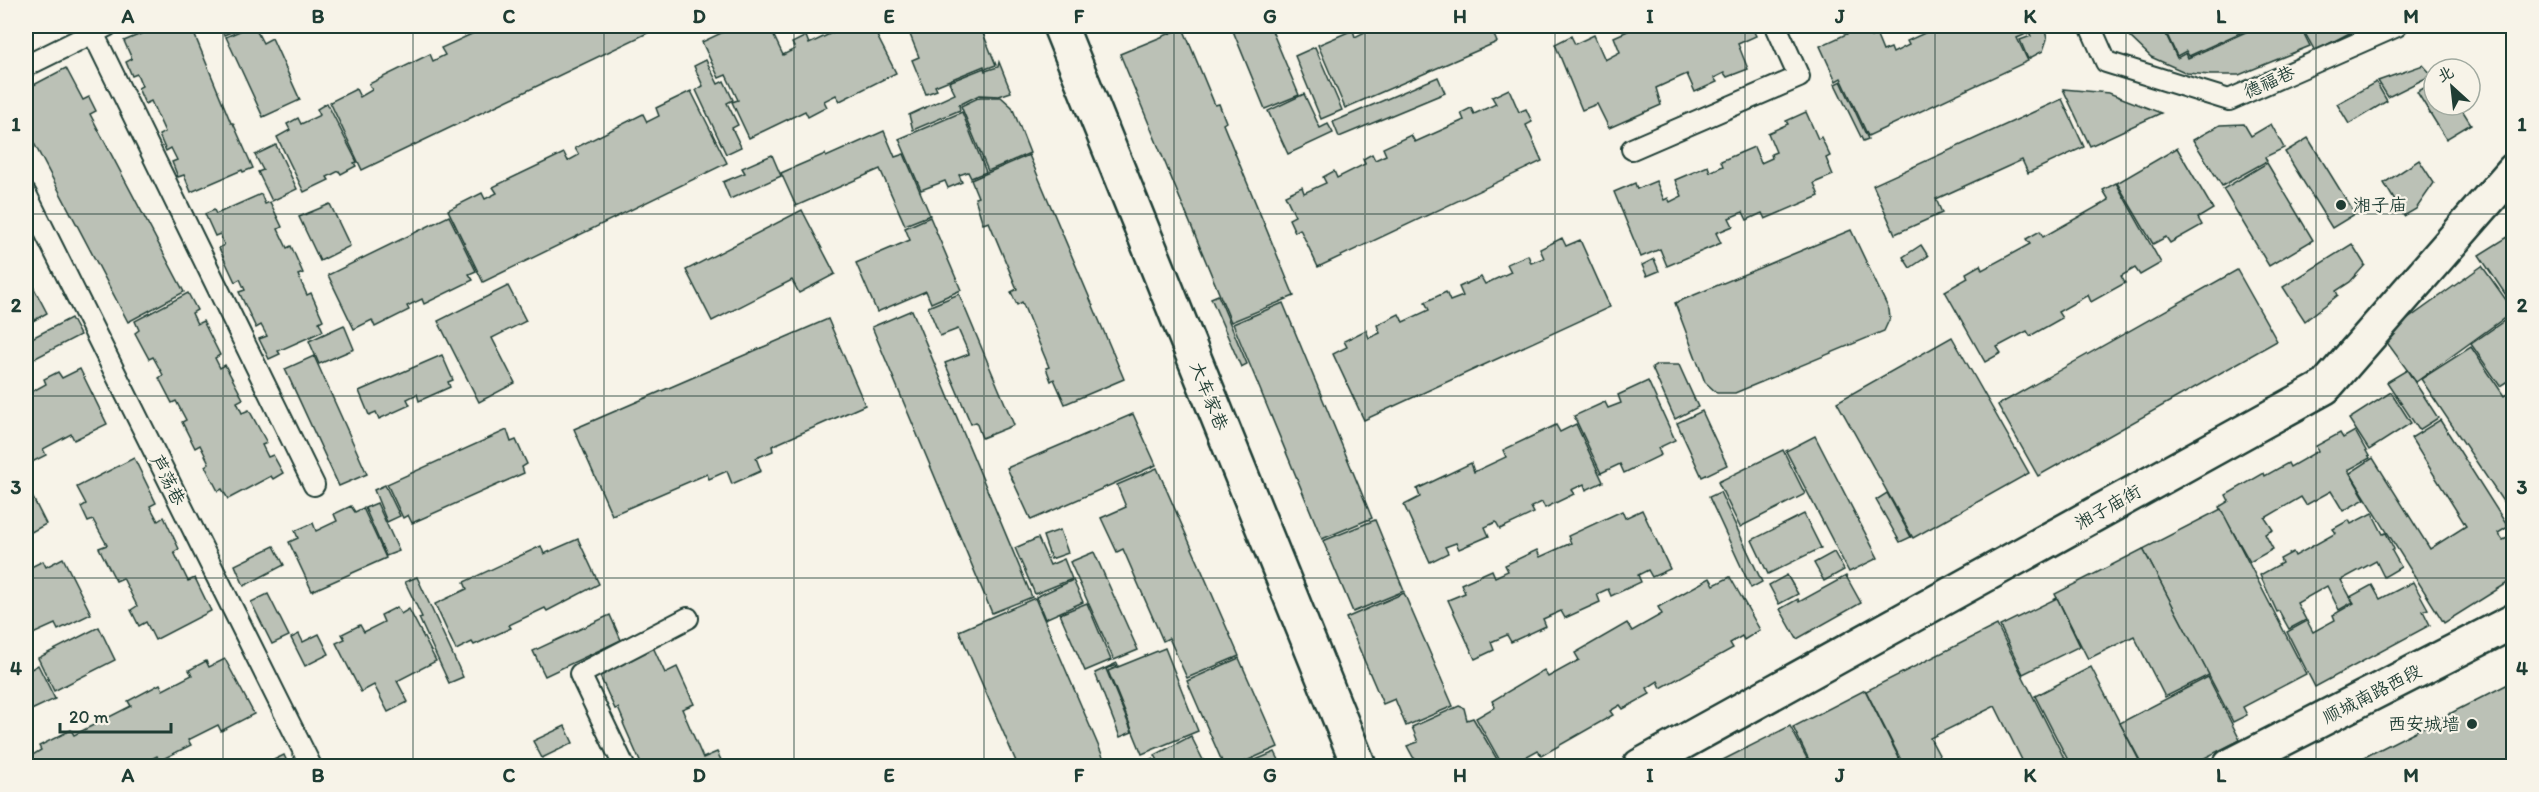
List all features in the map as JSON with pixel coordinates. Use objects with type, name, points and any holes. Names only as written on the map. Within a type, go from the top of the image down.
[{"type":"street","name":"大车家巷","points":[[1060,26],[1359,766]]},
{"type":"street","name":"湘子庙街","points":[[1640,766],[2325,387],[2514,170]]},
{"type":"street","name":"顺城南路西段","points":[[2230,766],[2514,621]]},
{"type":"lane","points":[[1632,148],[1799,77],[1776,26]]},
{"type":"lane","name":"德福巷","points":[[2090,26],[2106,62],[2229,100],[2397,26]]},
{"type":"lane","points":[[26,66],[100,29],[314,485]]},
{"type":"lane","name":"芦荡巷","points":[[26,194],[311,766]]},
{"type":"lane","points":[[624,766],[580,674],[688,618]]},
{"type":"building","points":[[26,26],[41,26],[26,34]]},
{"type":"building","points":[[160,26],[187,26],[190,32],[193,31],[231,123],[253,168],[243,172],[242,170],[191,192],[184,175],[178,177],[172,162],[177,160],[171,148],[166,151],[159,135],[165,132],[151,101],[145,104],[138,88],[142,86],[137,74],[132,76],[126,62],[132,59],[124,41]]},
{"type":"building","points":[[220,26],[245,26],[224,35]]},
{"type":"building","points":[[254,26],[263,43],[272,38],[300,100],[263,117],[226,37]]},
{"type":"building","points":[[489,26],[654,26],[656,29],[362,170],[330,102],[356,89],[360,97],[372,90],[369,84],[430,54],[433,61],[445,55],[441,48]]},
{"type":"building","points":[[736,26],[769,26],[783,55],[795,49],[792,43],[806,36],[809,44],[838,30],[835,26],[872,26],[896,73],[840,101],[836,95],[824,101],[827,107],[808,117],[805,111],[749,138],[732,102],[738,100],[726,75],[719,78],[702,42]]},
{"type":"building","points":[[898,26],[980,26],[996,65],[985,69],[984,66],[935,86],[937,90],[926,94],[912,60],[919,57],[907,27],[900,30]]},
{"type":"building","points":[[1231,26],[1270,26],[1299,95],[1265,109]]},
{"type":"building","points":[[1365,26],[1490,26],[1497,42],[1345,108],[1318,45],[1353,30],[1355,37],[1367,31]]},
{"type":"building","points":[[1639,26],[1751,26],[1756,36],[1738,44],[1748,69],[1727,77],[1724,73],[1714,78],[1717,82],[1695,92],[1687,74],[1656,88],[1661,105],[1609,128],[1597,104],[1582,110],[1555,44],[1571,36],[1575,44],[1594,35],[1605,60],[1620,52],[1614,37]]},
{"type":"building","points":[[1864,26],[1871,37],[1876,34],[1883,51],[1891,48],[1893,53],[1909,45],[1907,41],[1940,26],[1945,30],[1955,26],[1964,26],[1966,29],[1972,26],[2025,26],[2029,33],[2017,38],[2028,61],[1868,136],[1841,78],[1836,81],[1820,46]]},
{"type":"building","points":[[2026,26],[2044,26],[2047,39],[2043,51],[2028,59],[2020,40],[2031,36]]},
{"type":"building","points":[[2124,26],[2162,26],[2177,58],[2186,53],[2188,58],[2259,26],[2300,26],[2310,46],[2239,75],[2187,73],[2151,57],[2129,36]]},
{"type":"building","points":[[2163,26],[2255,26],[2189,56],[2186,51],[2177,56]]},
{"type":"building","points":[[2301,26],[2363,26],[2315,51]]},
{"type":"building","points":[[1183,28],[1215,105],[1219,104],[1226,122],[1223,124],[1294,296],[1231,322],[1120,54]]},
{"type":"building","points":[[1315,47],[1342,110],[1321,119],[1295,56]]},
{"type":"building","points":[[706,60],[718,84],[724,81],[733,100],[727,103],[738,125],[732,128],[741,147],[726,154],[696,90],[703,86],[694,66]]},
{"type":"building","points":[[999,62],[1011,92],[999,96],[979,95],[959,105],[960,110],[913,130],[909,115],[955,94],[949,82],[984,68],[985,71],[998,67]]},
{"type":"building","points":[[2422,65],[2422,80],[2388,97],[2378,81]]},
{"type":"building","points":[[66,68],[83,100],[89,97],[96,111],[90,114],[184,292],[128,322],[26,128],[26,89]]},
{"type":"building","points":[[1438,77],[1445,93],[1339,137],[1333,122]]},
{"type":"building","points":[[1841,81],[1868,139],[1863,141],[1835,84]]},
{"type":"building","points":[[2376,82],[2387,101],[2349,124],[2337,104]]},
{"type":"building","points":[[1509,89],[1519,112],[1526,109],[1532,122],[1526,125],[1542,161],[1318,267],[1300,229],[1295,232],[1289,219],[1295,216],[1285,195],[1302,187],[1304,193],[1326,183],[1323,177],[1334,171],[1337,178],[1365,164],[1363,159],[1372,154],[1375,160],[1386,155],[1383,148],[1411,135],[1415,142],[1464,120],[1461,113],[1471,108],[1474,114],[1496,104],[1492,97]]},
{"type":"building","points":[[2063,89],[2109,93],[2161,113],[2090,146]]},
{"type":"building","points":[[2422,89],[2422,100],[2417,92]]},
{"type":"building","points":[[691,91],[727,163],[483,282],[448,210],[482,193],[485,199],[497,193],[493,187],[564,153],[568,161],[579,155],[575,148],[643,114],[647,122],[659,116],[656,108]]},
{"type":"building","points":[[1304,94],[1320,128],[1328,124],[1333,133],[1288,154],[1268,111]]},
{"type":"building","points":[[980,97],[1001,97],[1012,107],[1030,153],[988,171],[961,106]]},
{"type":"building","points":[[2062,99],[2084,147],[2028,173],[2022,160],[1936,199],[1942,213],[1895,234],[1873,185]]},
{"type":"building","points":[[327,103],[357,162],[354,163],[356,166],[341,174],[339,171],[327,177],[329,180],[304,192],[277,137],[290,130],[287,124],[298,118],[301,124],[320,115],[317,109]]},
{"type":"building","points":[[962,112],[986,172],[971,178],[968,172],[959,175],[962,182],[948,188],[945,181],[921,190],[899,139]]},
{"type":"building","points":[[1806,112],[1818,139],[1821,137],[1830,156],[1826,158],[1833,175],[1814,183],[1819,196],[1765,219],[1762,213],[1747,220],[1743,212],[1729,218],[1733,226],[1716,233],[1721,243],[1667,266],[1660,249],[1641,257],[1614,192],[1635,183],[1637,189],[1656,181],[1664,200],[1668,198],[1670,202],[1682,196],[1675,180],[1708,166],[1710,172],[1723,166],[1721,161],[1754,147],[1761,163],[1772,158],[1771,154],[1776,152],[1768,133]]},
{"type":"building","points":[[2432,117],[2467,117],[2471,124],[2446,139]]},
{"type":"building","points":[[2244,124],[2251,136],[2271,124],[2284,148],[2265,157],[2267,161],[2222,186],[2193,140],[2220,125]]},
{"type":"building","points":[[884,131],[895,157],[904,154],[930,215],[905,225],[880,169],[796,206],[781,173],[825,154],[826,157]]},
{"type":"building","points":[[2308,138],[2355,214],[2332,228],[2285,152]]},
{"type":"building","points":[[276,145],[297,189],[272,201],[258,172],[263,170],[255,155]]},
{"type":"building","points":[[2177,148],[2213,209],[2198,218],[2202,225],[2170,243],[2166,237],[2153,244],[2117,183]]},
{"type":"building","points":[[772,155],[781,176],[730,199],[723,182],[745,173],[742,168]]},
{"type":"building","points":[[1029,155],[1124,379],[1065,404],[1054,379],[1051,381],[1046,368],[1049,367],[1022,302],[1017,305],[1011,292],[1017,289],[989,222],[983,224],[975,198],[978,197],[971,180]]},
{"type":"building","points":[[2419,160],[2434,183],[2416,209],[2404,216],[2384,183]]},
{"type":"building","points":[[2267,163],[2313,240],[2269,266],[2223,189]]},
{"type":"building","points":[[2116,183],[2161,263],[2140,275],[2135,268],[2121,276],[2125,283],[2091,302],[2088,295],[2058,312],[2062,318],[2030,336],[2027,331],[1997,347],[2001,353],[1985,362],[1945,291],[1968,278],[1966,273],[1980,265],[1982,270],[2030,244],[2026,239],[2040,231],[2043,237],[2109,200],[2103,190]]},
{"type":"building","points":[[261,194],[265,204],[270,202],[282,227],[278,229],[287,248],[291,246],[303,273],[298,275],[307,295],[311,293],[323,320],[319,322],[323,331],[278,351],[280,354],[269,359],[259,339],[267,336],[261,325],[256,328],[239,292],[245,290],[240,279],[235,282],[219,248],[224,245],[220,234],[215,236],[205,214],[214,210],[216,214]]},
{"type":"building","points":[[330,204],[350,246],[320,261],[299,217]]},
{"type":"building","points":[[802,210],[835,274],[799,293],[792,280],[712,321],[686,270]]},
{"type":"building","points":[[449,216],[476,271],[469,274],[473,280],[424,304],[422,299],[407,306],[409,310],[375,327],[372,320],[354,329],[328,275]]},
{"type":"building","points":[[930,217],[961,290],[931,303],[926,291],[877,312],[856,263],[910,240],[905,228]]},
{"type":"building","points":[[1851,230],[1889,310],[1890,318],[1884,331],[1735,393],[1717,393],[1705,382],[1675,303]]},
{"type":"building","points":[[2514,233],[2514,307],[2479,255]]},
{"type":"building","points":[[1562,238],[1566,246],[1580,240],[1610,307],[1364,420],[1333,354],[1347,347],[1344,341],[1366,330],[1369,338],[1380,333],[1377,325],[1399,314],[1403,322],[1429,310],[1425,302],[1446,292],[1450,301],[1463,296],[1459,287],[1481,277],[1485,284],[1511,272],[1507,264],[1528,255],[1531,263],[1544,258],[1540,249]]},
{"type":"building","points":[[2352,244],[2365,265],[2350,282],[2336,291],[2338,295],[2305,321],[2283,287]]},
{"type":"building","points":[[1921,245],[1928,256],[1910,268],[1903,257]]},
{"type":"building","points":[[1654,259],[1659,271],[1647,276],[1642,265]]},
{"type":"building","points":[[2482,266],[2514,311],[2416,382],[2383,337]]},
{"type":"building","points":[[2237,270],[2277,341],[2038,476],[1998,405]]},
{"type":"building","points":[[26,273],[47,313],[26,325]]},
{"type":"building","points":[[508,286],[526,321],[492,338],[515,383],[479,402],[438,321]]},
{"type":"building","points":[[188,293],[197,310],[192,313],[197,324],[203,321],[220,355],[215,358],[220,368],[225,365],[243,399],[237,402],[242,413],[249,410],[267,443],[262,445],[268,457],[273,455],[283,473],[273,479],[271,476],[228,499],[222,489],[218,491],[205,466],[209,463],[200,445],[195,448],[182,422],[186,420],[176,401],[172,403],[159,378],[163,375],[153,357],[149,359],[135,333],[139,330],[135,321]]},
{"type":"building","points":[[959,294],[1014,425],[982,438],[976,422],[971,424],[945,363],[969,354],[958,329],[940,336],[928,307]]},
{"type":"building","points":[[1218,295],[1247,364],[1241,367],[1211,298]]},
{"type":"building","points":[[1283,303],[1372,518],[1322,539],[1233,324]]},
{"type":"building","points":[[912,310],[1032,597],[992,613],[872,327]]},
{"type":"building","points":[[2514,314],[2514,377],[2500,386],[2471,344]]},
{"type":"building","points":[[71,318],[80,335],[26,363],[26,341]]},
{"type":"building","points":[[828,319],[865,405],[772,446],[773,451],[756,458],[761,471],[732,484],[727,471],[709,479],[707,474],[612,515],[574,429]]},
{"type":"building","points":[[344,325],[354,349],[319,364],[309,341]]},
{"type":"building","points":[[1952,337],[2029,473],[1913,538],[1837,402]]},
{"type":"building","points":[[2471,347],[2504,396],[2514,389],[2514,518],[2421,379]]},
{"type":"building","points":[[442,355],[453,380],[448,382],[450,387],[419,401],[417,394],[407,399],[410,405],[379,419],[376,412],[369,415],[359,391]]},
{"type":"building","points":[[314,356],[367,474],[339,486],[285,369]]},
{"type":"building","points":[[1657,365],[1679,365],[1698,407],[1675,419],[1652,368]]},
{"type":"building","points":[[80,369],[107,424],[74,440],[71,434],[43,449],[46,455],[26,465],[26,395],[46,384],[44,379],[58,372],[62,378]]},
{"type":"building","points":[[2407,370],[2438,418],[2419,430],[2387,382]]},
{"type":"building","points":[[1648,381],[1675,440],[1658,448],[1661,455],[1624,473],[1620,464],[1601,473],[1574,416],[1605,402],[1608,408],[1621,403],[1618,395]]},
{"type":"building","points":[[2391,392],[2411,423],[2369,450],[2349,419]]},
{"type":"building","points":[[1702,411],[1727,465],[1702,477],[1677,423]]},
{"type":"building","points":[[1133,414],[1156,465],[1031,520],[1007,468]]},
{"type":"building","points":[[2440,420],[2508,527],[2498,533],[2503,540],[2514,535],[2514,579],[2444,623],[2350,473],[2373,458],[2430,549],[2466,526],[2411,438]]},
{"type":"building","points":[[1576,424],[1603,482],[1586,490],[1584,484],[1571,490],[1574,494],[1545,508],[1542,502],[1531,507],[1534,513],[1500,529],[1496,522],[1485,527],[1489,536],[1459,549],[1456,543],[1445,547],[1448,553],[1430,562],[1404,505],[1420,497],[1417,489],[1471,463],[1474,472],[1506,457],[1503,450],[1556,425],[1560,432]]},
{"type":"building","points":[[507,430],[511,442],[516,440],[527,464],[522,467],[524,473],[412,523],[408,515],[403,518],[387,484]]},
{"type":"building","points":[[2355,431],[2370,458],[2348,470],[2365,499],[2343,511],[2331,491],[2306,505],[2301,497],[2265,518],[2273,530],[2265,534],[2273,549],[2250,562],[2219,507],[2229,501],[2226,495],[2264,473],[2265,476],[2288,463],[2290,467],[2318,451],[2316,446],[2340,433],[2343,438]]},
{"type":"building","points":[[1815,436],[1878,558],[1849,572],[1786,451]]},
{"type":"building","points":[[1783,450],[1805,494],[1740,527],[1718,482]]},
{"type":"building","points":[[134,458],[156,503],[150,506],[158,521],[164,517],[179,549],[174,552],[188,581],[195,578],[211,611],[155,640],[146,622],[139,626],[131,610],[137,606],[123,578],[116,581],[99,548],[107,545],[93,520],[88,522],[81,507],[86,504],[77,487]]},
{"type":"building","points":[[1157,468],[1239,656],[1187,678],[1169,638],[1163,641],[1123,549],[1117,552],[1101,518],[1126,507],[1117,485]]},
{"type":"building","points":[[385,485],[400,516],[387,522],[374,490]]},
{"type":"building","points":[[1720,492],[1762,582],[1751,588],[1709,497]]},
{"type":"building","points":[[1887,493],[1911,537],[1900,542],[1876,500]]},
{"type":"building","points":[[33,498],[46,524],[26,535],[26,502]]},
{"type":"building","points":[[377,503],[399,551],[386,556],[365,508]]},
{"type":"building","points":[[351,506],[355,512],[363,508],[386,558],[312,591],[289,542],[298,538],[295,531],[313,523],[316,531],[337,521],[334,514]]},
{"type":"building","points":[[2221,509],[2306,674],[2243,707],[2247,715],[2233,722],[2143,549]]},
{"type":"building","points":[[1642,510],[1670,569],[1652,577],[1648,570],[1638,575],[1641,582],[1611,596],[1608,589],[1597,594],[1600,602],[1565,618],[1561,611],[1543,619],[1546,626],[1511,642],[1507,635],[1491,642],[1494,650],[1475,659],[1448,600],[1465,593],[1461,584],[1492,570],[1495,577],[1508,571],[1505,565],[1537,550],[1540,557],[1571,543],[1568,536],[1622,511],[1625,518]]},
{"type":"building","points":[[2372,513],[2383,534],[2386,533],[2401,567],[2384,577],[2376,561],[2341,580],[2353,602],[2339,610],[2327,586],[2297,603],[2306,620],[2289,629],[2279,611],[2277,612],[2260,575],[2282,563],[2280,559],[2293,552],[2295,556],[2336,533],[2333,529],[2349,520],[2351,524]]},
{"type":"building","points":[[1804,514],[1821,548],[1768,574],[1752,540]]},
{"type":"building","points":[[1375,520],[1404,591],[1353,612],[1323,541]]},
{"type":"building","points":[[1060,530],[1068,553],[1051,559],[1043,536]]},
{"type":"building","points":[[1038,538],[1050,565],[1064,559],[1072,579],[1035,594],[1015,548]]},
{"type":"building","points":[[578,539],[599,584],[547,611],[545,608],[509,625],[511,628],[474,645],[472,642],[456,650],[435,604],[467,589],[464,582],[541,546],[544,554]]},
{"type":"building","points":[[274,546],[284,565],[244,586],[235,565]]},
{"type":"building","points":[[2143,549],[2209,675],[2165,697],[2134,636],[2088,659],[2055,594]]},
{"type":"building","points":[[1094,552],[1138,650],[1114,660],[1070,562]]},
{"type":"building","points":[[1834,552],[1844,570],[1824,581],[1814,563]]},
{"type":"building","points":[[63,558],[91,614],[58,630],[55,624],[26,637],[26,578],[30,575],[27,569],[43,561],[46,567]]},
{"type":"building","points":[[1787,575],[1798,594],[1779,604],[1769,585]]},
{"type":"building","points":[[1846,576],[1861,603],[1797,639],[1780,609],[1798,599],[1799,602]]},
{"type":"building","points":[[417,577],[463,677],[449,683],[405,582]]},
{"type":"building","points":[[1730,577],[1760,630],[1744,640],[1742,636],[1730,643],[1733,648],[1661,688],[1658,681],[1647,688],[1650,694],[1623,709],[1620,705],[1610,711],[1613,715],[1541,756],[1538,750],[1509,766],[1503,766],[1476,718],[1495,707],[1492,701],[1544,670],[1548,677],[1579,660],[1575,653],[1627,623],[1632,631],[1662,614],[1658,607],[1710,578],[1714,585]]},
{"type":"building","points":[[1073,580],[1083,602],[1045,619],[1036,597]]},
{"type":"building","points":[[2413,582],[2428,609],[2423,611],[2430,625],[2315,687],[2287,632],[2307,621],[2313,632],[2335,620],[2333,615],[2354,603],[2350,597],[2372,585],[2380,599]]},
{"type":"building","points":[[1404,593],[1453,706],[1406,726],[1395,699],[1383,704],[1346,618]]},
{"type":"building","points":[[268,594],[289,636],[272,644],[251,602]]},
{"type":"building","points":[[1035,598],[1104,759],[1086,766],[1018,766],[959,631]]},
{"type":"building","points":[[2057,598],[2080,646],[2023,674],[2000,626]]},
{"type":"building","points":[[1087,603],[1111,660],[1085,671],[1060,614]]},
{"type":"building","points":[[397,607],[401,614],[409,609],[436,661],[397,681],[408,702],[388,712],[374,685],[361,692],[336,643],[345,639],[342,634],[360,625],[364,632],[384,622],[381,615]]},
{"type":"building","points":[[610,615],[621,640],[545,676],[533,651]]},
{"type":"building","points":[[1997,625],[2068,766],[2025,766],[1995,706],[1930,738],[1945,766],[1904,766],[1866,691]]},
{"type":"building","points":[[99,627],[115,660],[54,691],[38,658]]},
{"type":"building","points":[[299,634],[303,642],[319,634],[329,654],[305,666],[291,638]]},
{"type":"building","points":[[653,647],[665,673],[677,667],[694,704],[682,709],[703,758],[717,752],[724,766],[642,766],[618,708],[615,709],[598,672]]},
{"type":"building","points":[[1165,648],[1198,731],[1142,754],[1108,671]]},
{"type":"building","points":[[1239,658],[1278,747],[1235,766],[1224,766],[1187,681]]},
{"type":"building","points":[[225,659],[254,714],[221,731],[218,725],[188,740],[191,745],[159,761],[157,756],[145,762],[147,766],[26,766],[26,759],[41,750],[39,746],[71,730],[74,735],[131,706],[128,701],[160,684],[163,690],[192,675],[189,670],[206,661],[209,667]]},
{"type":"building","points":[[1117,663],[1118,665],[1106,669],[1132,732],[1120,737],[1095,673]]},
{"type":"building","points":[[38,665],[55,699],[27,712],[26,672]]},
{"type":"building","points":[[2091,667],[2142,766],[2071,766],[2035,696]]},
{"type":"building","points":[[2208,677],[2240,740],[2189,766],[2143,766],[2120,723]]},
{"type":"building","name":"西安城墙","points":[[2514,681],[2514,766],[2347,766]]},
{"type":"building","points":[[1865,690],[1903,766],[1812,766],[1793,727]]},
{"type":"building","points":[[1459,706],[1464,708],[1467,720],[1473,718],[1501,766],[1423,766],[1413,757],[1407,746],[1418,742],[1412,727]]},
{"type":"building","points":[[565,726],[573,743],[542,758],[533,741]]},
{"type":"building","points":[[1790,726],[1811,766],[1711,766]]},
{"type":"building","points":[[1191,736],[1206,766],[1161,766],[1155,755]]},
{"type":"building","points":[[1275,752],[1282,766],[1241,766]]},
{"type":"building","points":[[284,755],[289,766],[261,766]]},
{"type":"building","points":[[1153,758],[1157,766],[1145,766],[1143,763]]},
{"type":"place","name":"湘子庙","points":[[2341,205]]},
{"type":"place","name":"西安城墙","points":[[2472,724]]}]
